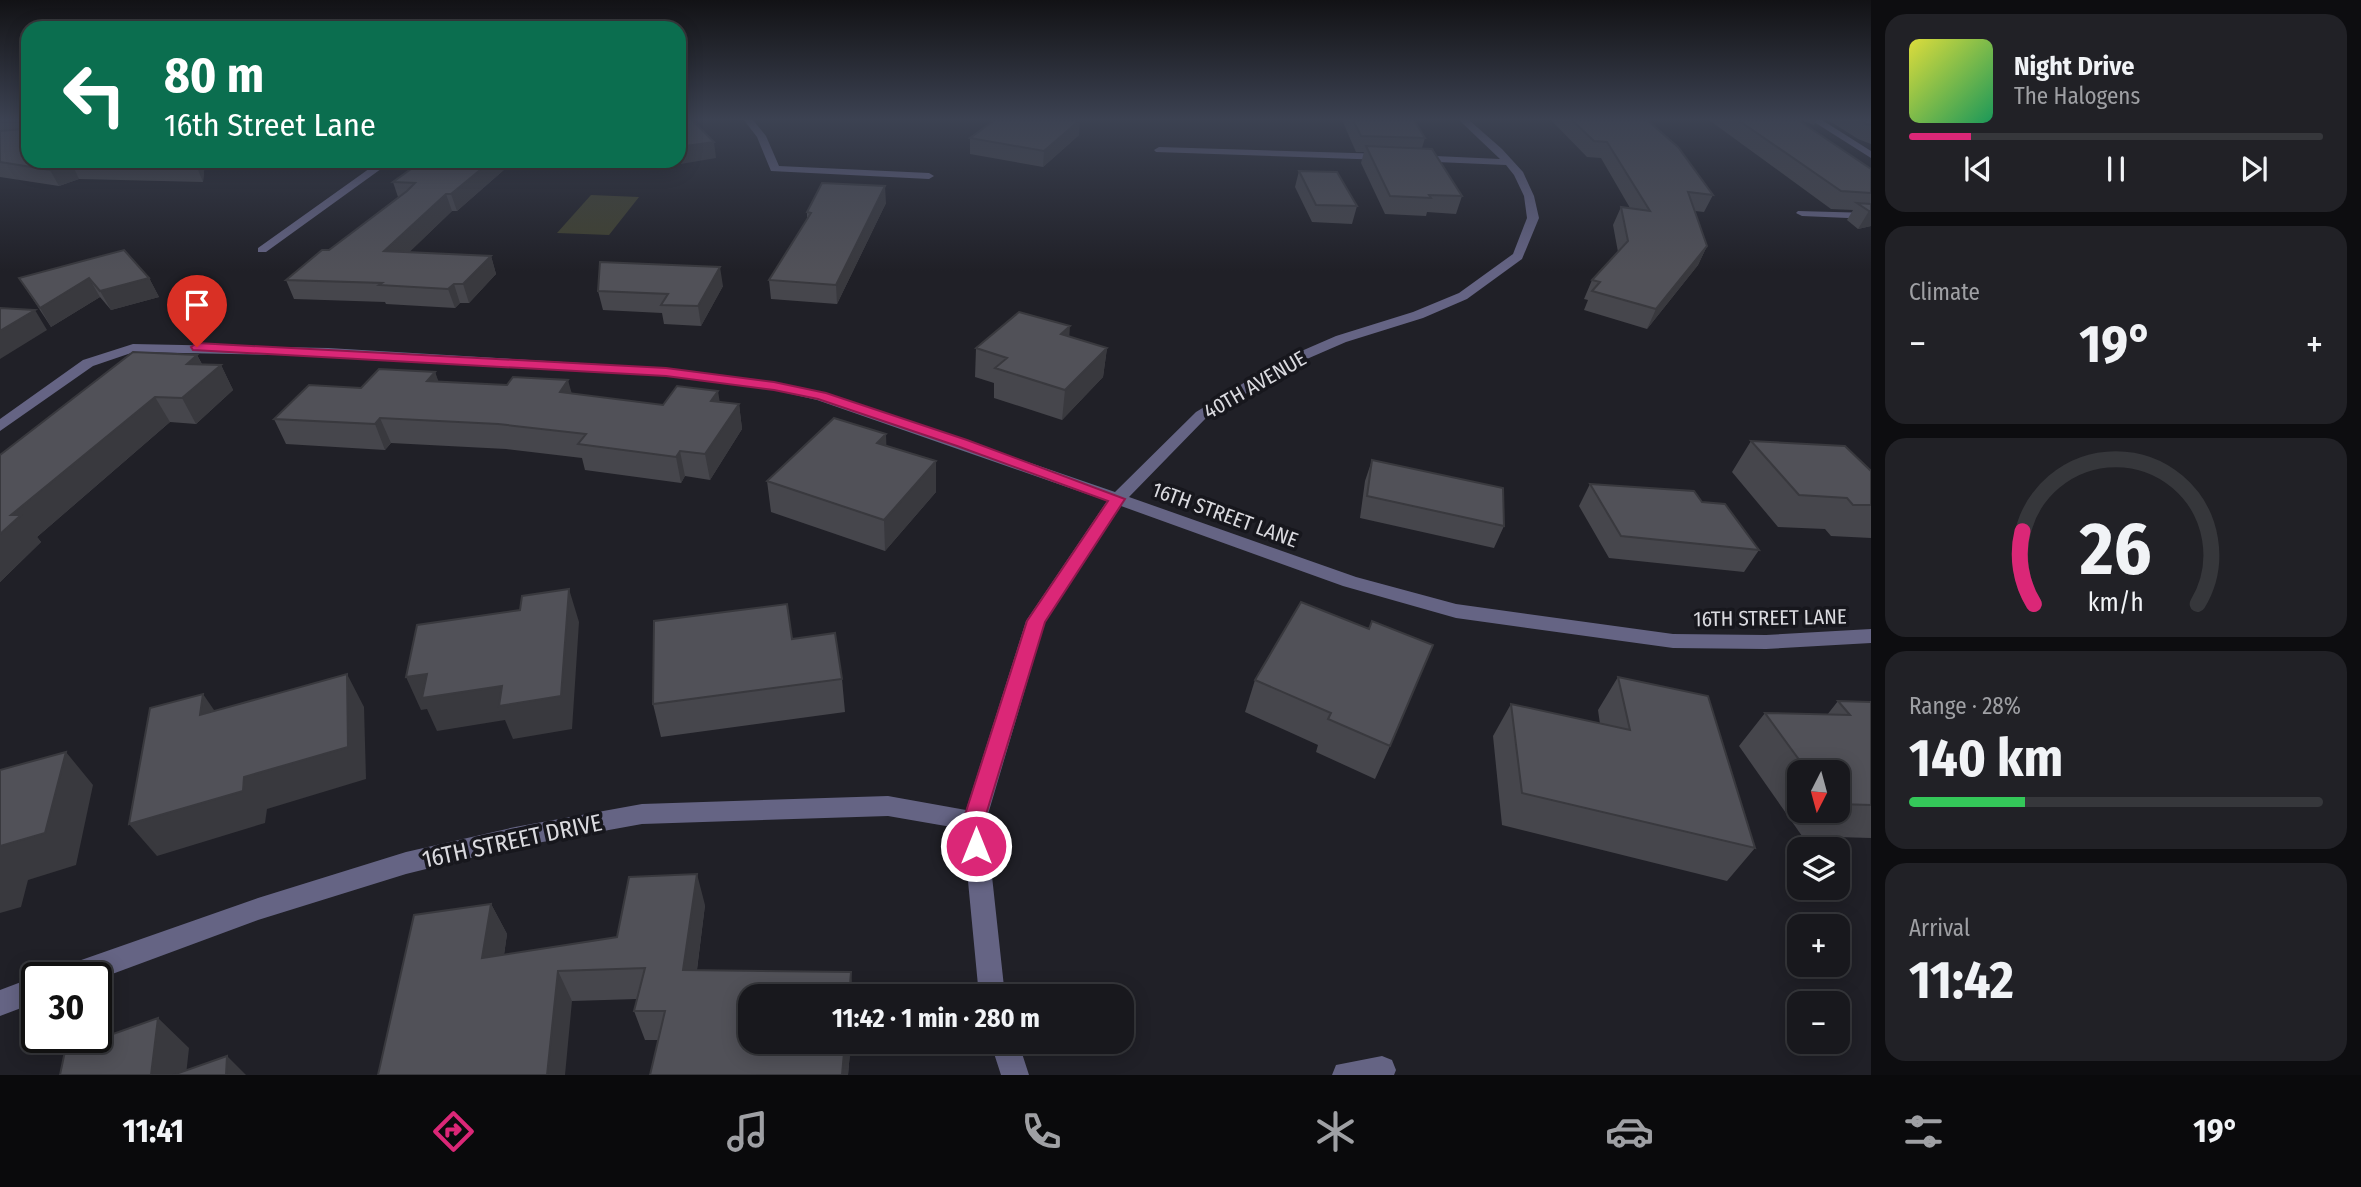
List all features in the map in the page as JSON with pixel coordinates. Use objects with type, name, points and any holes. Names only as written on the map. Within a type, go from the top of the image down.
[{"type":"street","points":[[262,250],[374,170]]},
{"type":"street","points":[[793,170],[929,176]]},
{"type":"street","name":"40TH AVENUE","points":[[991,984],[974,821],[1036,621],[1117,499],[1201,415],[1288,362],[1341,339],[1418,315],[1463,296],[1518,256],[1533,218],[1524,185],[1514,170]]},
{"type":"street","points":[[1802,214],[1871,216]]},
{"type":"street","name":"16TH STREET LANE","points":[[0,426],[88,363],[134,348],[197,347],[328,352],[666,372],[774,386],[821,396],[962,443],[1350,582],[1456,611],[1673,641],[1766,642],[1871,636]]},
{"type":"street","name":"16TH STREET DRIVE","points":[[111,962],[258,909],[406,863],[514,837],[642,814],[888,806],[974,821]]},
{"type":"street","points":[[0,1003],[21,995]]},
{"type":"street","points":[[1008,1054],[1015,1075]]},
{"type":"street","points":[[1346,1075],[1382,1070]]},
{"type":"green space","points":[[591,195],[639,197],[609,235],[557,233]]},
{"type":"building","points":[[409,170],[480,170],[451,194],[446,194],[384,251],[491,256],[463,284],[454,284],[448,289],[379,285],[382,283],[286,280],[322,250],[329,250],[415,183],[393,182]]},
{"type":"building","points":[[1378,170],[1446,170],[1462,196],[1429,195],[1431,198],[1390,196]]},
{"type":"building","points":[[1625,170],[1695,170],[1713,195],[1688,192],[1707,246],[1656,309],[1592,291],[1600,282],[1592,280],[1628,241],[1621,207],[1650,211]]},
{"type":"building","points":[[1811,170],[1871,170],[1871,193],[1841,191]]},
{"type":"building","points":[[1299,171],[1337,172],[1357,206],[1316,205]]},
{"type":"building","points":[[822,183],[885,186],[836,285],[769,280],[811,213],[807,212]]},
{"type":"building","points":[[1857,203],[1871,204],[1871,211],[1869,211]]},
{"type":"building","points":[[124,250],[149,278],[100,291],[89,278],[40,308],[19,278]]},
{"type":"building","points":[[600,262],[720,267],[698,306],[661,305],[668,294],[598,291]]},
{"type":"building","points":[[0,308],[35,310],[0,331]]},
{"type":"building","points":[[1019,312],[1070,326],[1061,334],[1107,348],[1065,390],[995,368],[1007,358],[976,348]]},
{"type":"building","points":[[133,352],[197,355],[187,364],[221,365],[182,398],[155,397],[11,515],[21,515],[0,534],[0,455]]},
{"type":"building","points":[[379,369],[435,372],[427,381],[507,385],[513,377],[568,380],[560,392],[663,405],[677,386],[718,391],[711,401],[739,404],[705,454],[680,451],[676,457],[578,444],[586,434],[498,424],[380,418],[375,424],[274,419],[309,385],[361,388]]},
{"type":"building","points":[[834,418],[886,434],[877,443],[936,461],[884,520],[767,481]]},
{"type":"building","points":[[1751,441],[1845,446],[1871,471],[1871,505],[1853,505],[1847,498],[1799,495]]},
{"type":"building","points":[[1372,460],[1503,488],[1504,526],[1367,496]]},
{"type":"building","points":[[1590,484],[1694,491],[1702,502],[1725,504],[1759,550],[1621,536]]},
{"type":"building","points":[[569,589],[561,696],[499,706],[502,686],[422,698],[427,674],[406,677],[417,625],[520,610],[522,596]]},
{"type":"building","points":[[1301,602],[1369,629],[1372,621],[1433,645],[1390,746],[1328,719],[1331,713],[1255,680]]},
{"type":"building","points":[[787,604],[792,639],[835,633],[842,679],[653,704],[654,621]]},
{"type":"building","points":[[347,674],[348,747],[244,777],[243,791],[129,824],[150,708],[203,694],[200,715]]},
{"type":"building","points":[[1618,677],[1708,696],[1755,848],[1522,793],[1511,704],[1630,730]]},
{"type":"building","points":[[1838,701],[1871,702],[1871,805],[1850,804],[1850,760],[1799,760],[1765,713],[1850,715]]},
{"type":"building","points":[[66,752],[45,833],[0,846],[0,770]]},
{"type":"building","points":[[697,874],[683,970],[851,972],[850,984],[738,984],[738,1054],[844,1054],[842,1075],[650,1075],[665,1011],[634,1011],[645,968],[558,971],[547,1075],[378,1075],[414,915],[491,904],[482,958],[617,937],[629,877]]},
{"type":"building","points":[[158,1018],[151,1075],[60,1075],[65,1053],[112,1053],[112,1034]]},
{"type":"building","points":[[227,1056],[226,1075],[173,1075]]},
{"type":"route","points":[[197,347],[666,372],[774,386],[821,396],[1117,499],[1036,621],[974,821],[976,846]]}]
